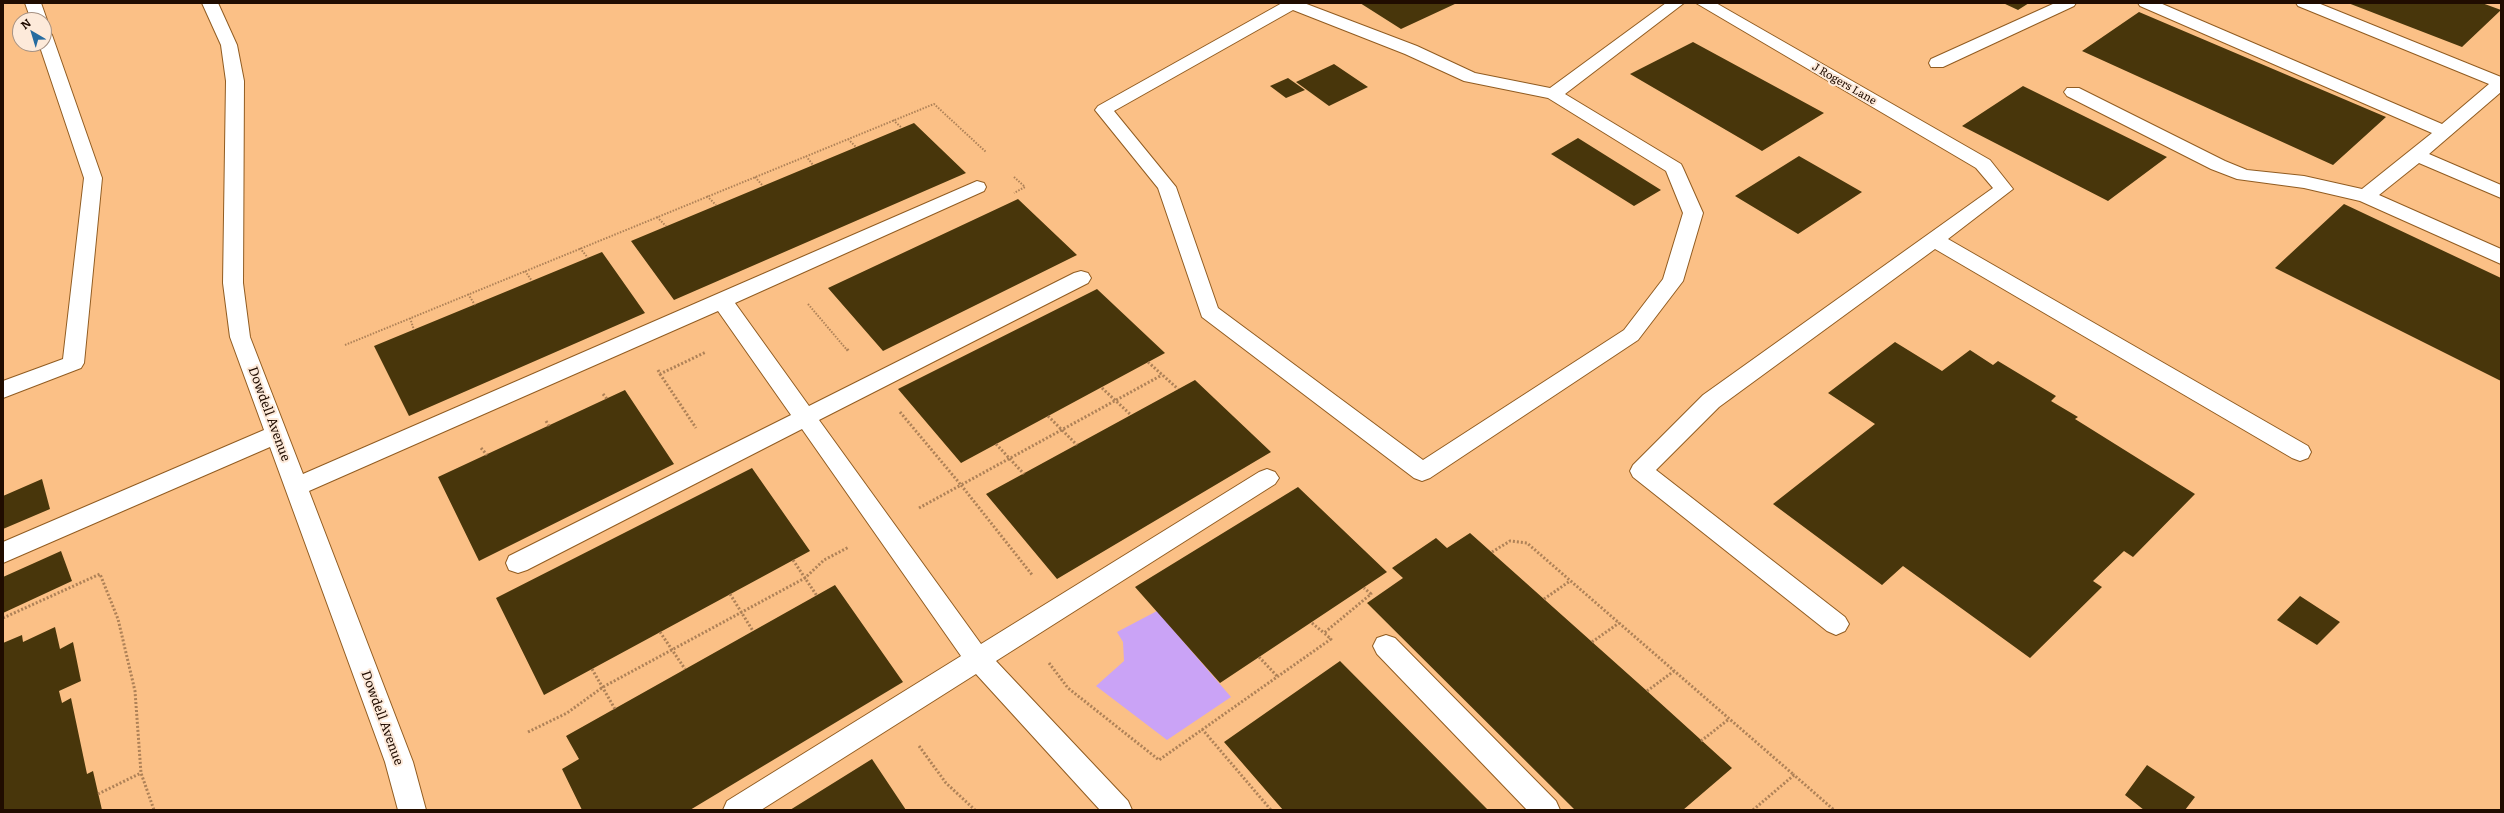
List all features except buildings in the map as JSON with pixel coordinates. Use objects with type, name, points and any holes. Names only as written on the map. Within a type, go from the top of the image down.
[{"type":"street","name":"Dowdell Avenue","points":[[210,3],[229,45],[236,81],[233,283],[240,337],[399,762],[412,810]]},
{"type":"street","points":[[1293,3],[1411,50],[1470,77],[1553,94],[1674,168],[1693,213],[1673,281],[1631,335],[1422,472],[1209,312],[1180,231],[1167,187],[1104,110],[1293,3]]},
{"type":"street","points":[[1553,94],[1676,3]]},
{"type":"street","name":"J Rogers Lane","points":[[1704,3],[1983,164],[2004,189],[1934,240]]},
{"type":"street","points":[[1937,63],[2068,3]]},
{"type":"street","points":[[2146,3],[2445,132]]},
{"type":"street","points":[[2304,3],[2501,83],[2445,132],[2366,196]]},
{"type":"street","points":[[3,390],[73,363],[93,178],[50,52]]},
{"type":"street","points":[[2073,92],[2218,165],[2244,175],[2304,182],[2366,196],[2501,257]]},
{"type":"street","points":[[2417,155],[2501,192]]},
{"type":"street","points":[[296,487],[977,188]]},
{"type":"street","points":[[1836,624],[1641,472],[1710,401],[1934,240],[2300,452]]},
{"type":"street","points":[[518,563],[1081,278]]},
{"type":"street","points":[[722,301],[977,658],[1118,810]]},
{"type":"street","points":[[3,553],[277,434]]},
{"type":"street","points":[[737,810],[977,658],[1267,478]]},
{"type":"street","points":[[1386,646],[1546,810]]},
{"type":"path","points":[[893,120],[902,128]]},
{"type":"path","points":[[848,139],[856,147]]},
{"type":"path","points":[[806,156],[813,165]]},
{"type":"path","points":[[755,177],[763,186]]},
{"type":"path","points":[[708,196],[716,205]]},
{"type":"path","points":[[657,217],[666,226]]},
{"type":"path","points":[[580,248],[588,258]]},
{"type":"path","points":[[525,271],[532,281]]},
{"type":"path","points":[[468,294],[475,305]]},
{"type":"path","points":[[410,318],[414,330]]},
{"type":"path","points":[[1148,362],[1178,389]]},
{"type":"path","points":[[660,374],[700,435]]},
{"type":"path","points":[[528,732],[566,713],[603,687],[805,578],[824,560],[1162,375]]},
{"type":"path","points":[[1102,388],[1131,415]]},
{"type":"path","points":[[1048,416],[1077,444]]},
{"type":"path","points":[[996,444],[1024,474]]},
{"type":"path","points":[[961,485],[1059,607]]},
{"type":"path","points":[[1492,552],[1510,541],[1527,543],[1834,810]]},
{"type":"path","points":[[793,560],[816,596]]},
{"type":"path","points":[[3,618],[100,574],[118,619],[135,690],[141,773],[154,810]]},
{"type":"path","points":[[1544,599],[1570,581]]},
{"type":"path","points":[[1324,633],[1371,594],[1364,588]]},
{"type":"path","points":[[730,594],[753,631]]},
{"type":"path","points":[[1048,661],[1068,688],[1159,760],[1331,639],[1312,623]]},
{"type":"path","points":[[1592,642],[1619,623]]},
{"type":"path","points":[[660,632],[685,669]]},
{"type":"path","points":[[1006,688],[1048,661],[1050,655]]},
{"type":"path","points":[[1259,657],[1278,676]]},
{"type":"path","points":[[592,669],[615,709]]},
{"type":"path","points":[[1647,691],[1674,671]]},
{"type":"path","points":[[1701,741],[1729,719]]},
{"type":"path","points":[[1202,729],[1271,810]]},
{"type":"path","points":[[924,741],[918,745],[927,758],[946,783],[975,810]]},
{"type":"path","points":[[98,794],[141,773]]},
{"type":"path","points":[[1753,810],[1794,775]]},
{"type":"shaded area","points":[[1157,611],[1231,697],[1167,740],[1096,686],[1124,661],[1123,642],[1117,632]]}]
